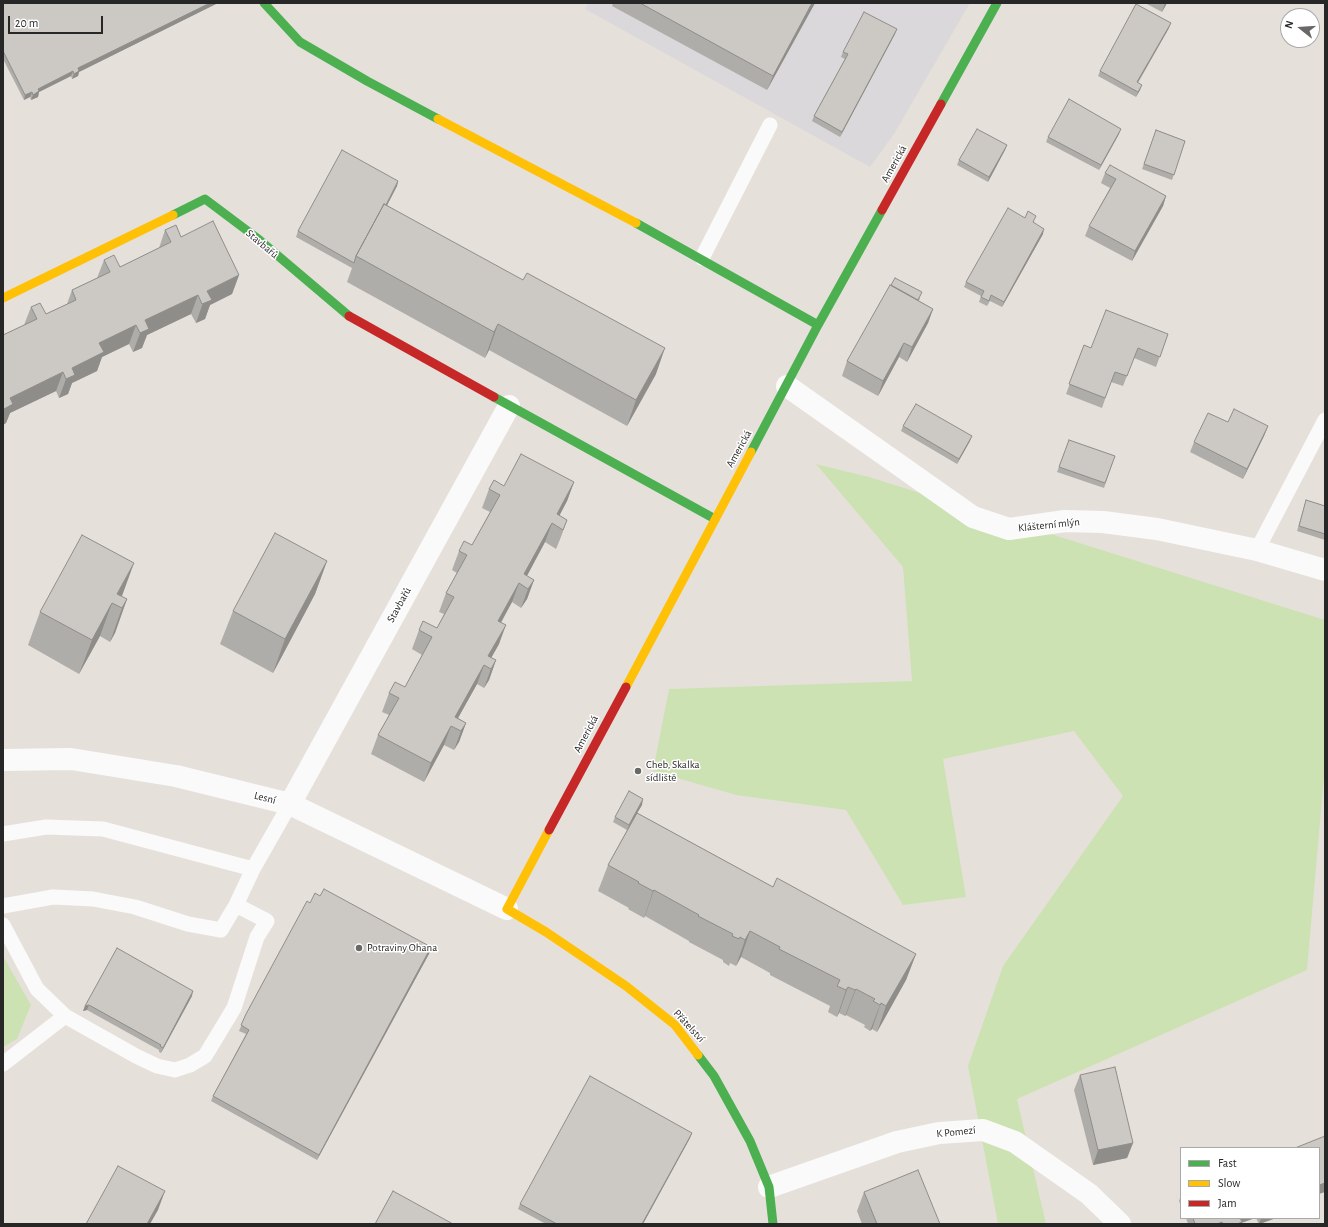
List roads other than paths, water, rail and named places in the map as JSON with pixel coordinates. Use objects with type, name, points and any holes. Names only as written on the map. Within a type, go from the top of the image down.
[{"type":"street","points":[[264,3],[300,42],[367,80],[702,258],[818,325]]},
{"type":"street","name":"Americká","points":[[507,909],[714,519],[787,386],[818,325],[997,3]]},
{"type":"street","name":"Stavbařů","points":[[3,298],[205,199],[257,238],[352,319],[714,519]]},
{"type":"street","name":"Klášterní mlýn","points":[[787,386],[973,517],[1009,529],[1065,521],[1103,522],[1156,529],[1257,550],[1325,570]]},
{"type":"street","name":"Stavbařů","points":[[290,804],[509,406]]},
{"type":"street","name":"Lesní","points":[[3,760],[71,758],[176,776],[290,804],[507,909]]},
{"type":"street","name":"Přátelství","points":[[507,909],[546,932],[619,981],[675,1025],[714,1076],[750,1142],[769,1187],[773,1224]]},
{"type":"street","name":"K Pomezí","points":[[769,1187],[897,1142],[939,1133],[983,1130],[1015,1142],[1089,1194],[1120,1224]]},
{"type":"lane","points":[[702,258],[770,125]]},
{"type":"lane","points":[[1257,550],[1325,420]]},
{"type":"lane","points":[[3,906],[53,896],[93,899],[135,907],[188,924],[221,930],[236,905],[253,869],[290,804]]},
{"type":"lane","points":[[3,834],[46,827],[103,829],[253,869]]},
{"type":"lane","points":[[3,925],[37,989],[65,1016],[157,1066],[175,1070],[190,1065],[205,1056],[234,1008],[255,944],[267,920],[236,905]]},
{"type":"lane","points":[[3,1064],[65,1016]]},
{"type":"place","name":"Cheb, Skalka sídliště","points":[[638,771]]},
{"type":"place","name":"Potraviny Ohana","points":[[359,948]]}]
